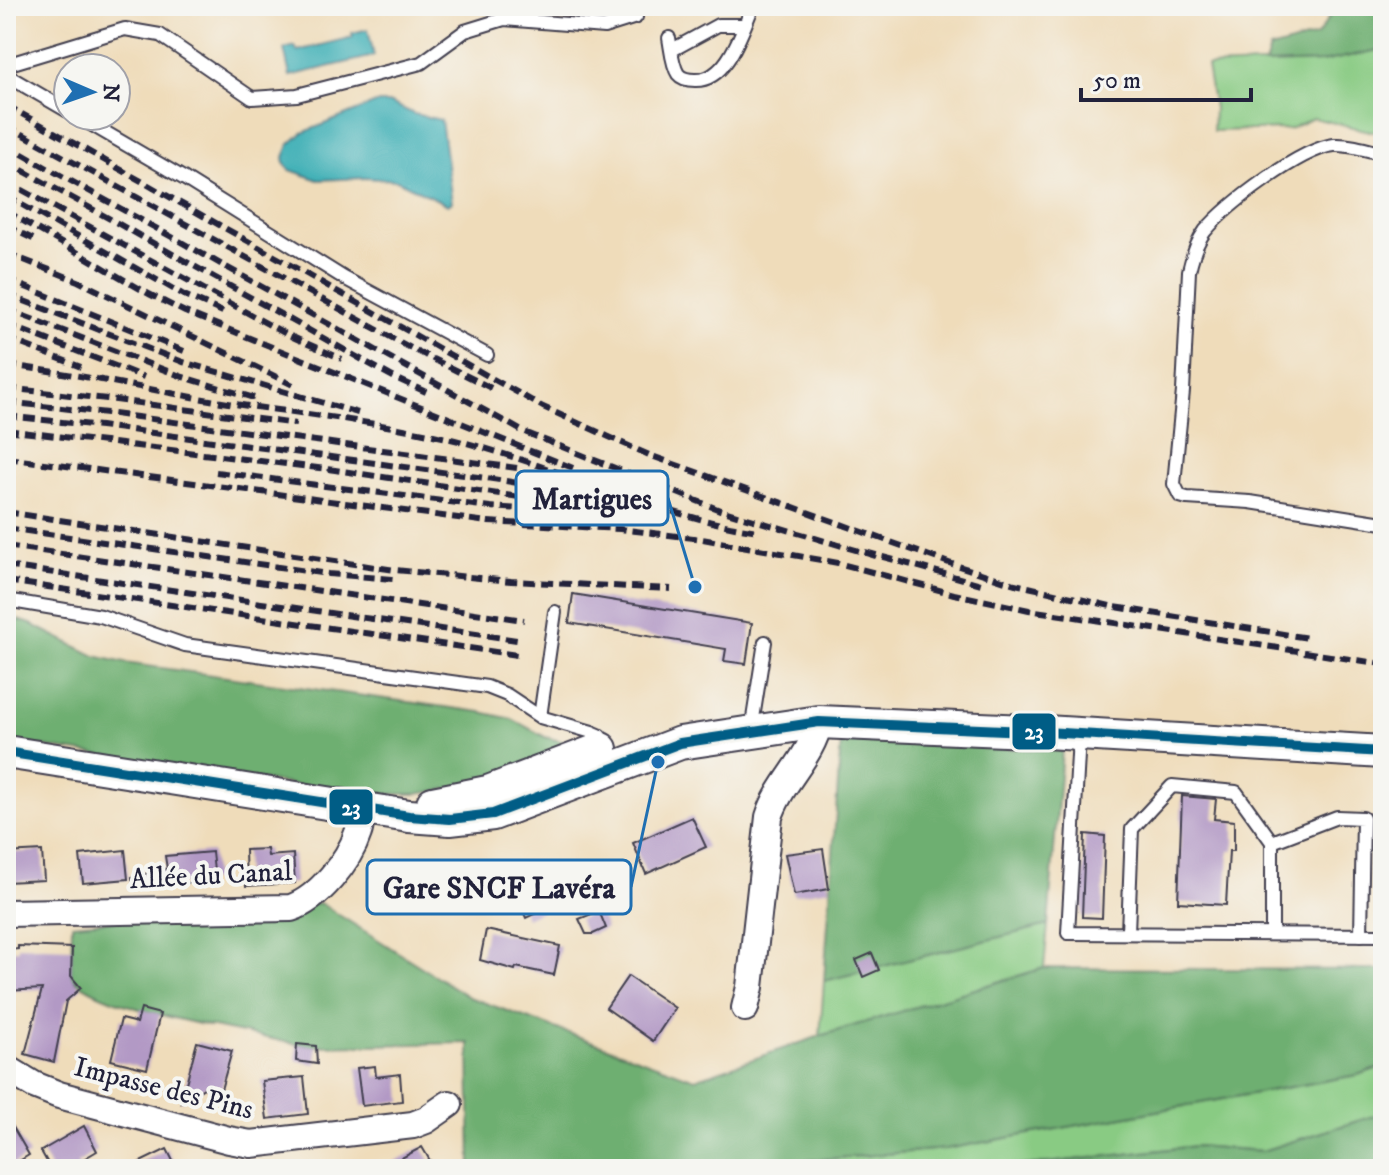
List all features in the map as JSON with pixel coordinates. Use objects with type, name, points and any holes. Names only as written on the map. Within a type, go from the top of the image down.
[{"type":"street","points":[[745,1008],[769,817],[774,802],[813,742],[819,722]]},
{"type":"street","points":[[6,752],[430,818],[471,818],[514,808],[614,756],[680,743],[752,723],[819,722],[1383,752]]},
{"type":"street","name":"Allée du Canal","points":[[6,913],[291,908],[313,897],[335,870],[357,837],[362,808]]},
{"type":"street","name":"Impasse des Pins","points":[[6,1068],[34,1085],[59,1095],[251,1144],[413,1125],[449,1104]]},
{"type":"lane","points":[[744,25],[718,25],[670,44],[677,73],[691,81],[715,74],[727,61],[753,6]]},
{"type":"lane","points":[[6,65],[125,29],[160,35],[252,98],[297,95],[421,63],[465,31],[504,19],[604,27],[636,17]]},
{"type":"lane","points":[[6,75],[52,102]]},
{"type":"lane","points":[[104,132],[344,278],[487,355]]},
{"type":"lane","points":[[1383,154],[1337,145],[1303,155],[1230,206],[1204,233],[1193,253],[1189,271],[1183,391],[1174,484],[1180,496],[1187,498],[1250,502],[1383,523]]},
{"type":"lane","points":[[6,600],[101,616],[185,645],[487,687],[507,695],[540,717],[599,735],[614,756]]},
{"type":"lane","points":[[540,717],[555,612]]},
{"type":"lane","points":[[752,723],[765,642]]},
{"type":"lane","points":[[1079,734],[1068,933],[1383,935]]},
{"type":"lane","points":[[1128,932],[1132,829],[1172,786],[1236,792],[1272,842],[1272,933]]},
{"type":"lane","points":[[1272,842],[1337,817],[1363,818],[1361,935]]},
{"type":"green space","points":[[1315,6],[1383,6],[1383,49],[1322,62],[1265,64],[1270,49],[1317,36],[1330,16]]},
{"type":"green space","points":[[1383,49],[1383,134],[1313,118],[1290,129],[1213,131],[1214,108],[1207,66],[1322,62]]},
{"type":"green space","points":[[6,616],[31,624],[95,656],[125,663],[481,712],[512,719],[545,737],[579,746],[479,784],[416,794],[354,794],[6,741]]},
{"type":"green space","points":[[841,740],[1062,751],[1048,925],[824,981]]},
{"type":"green space","points":[[320,903],[469,997],[695,1079],[820,1036],[1044,968],[1383,970],[1383,1067],[1357,1075],[946,1149],[703,1169],[471,1169],[469,1043],[297,1044],[143,1010],[88,989],[71,976],[72,924]]},
{"type":"green space","points":[[1048,925],[1044,968],[820,1036],[824,981]]},
{"type":"green space","points":[[1383,1067],[1383,1113],[1262,1151],[1196,1146],[995,1169],[703,1169],[946,1149],[1357,1075]]},
{"type":"green space","points":[[1383,1113],[1383,1169],[995,1169],[1196,1146],[1262,1151]]},
{"type":"water","points":[[368,29],[374,56],[290,76],[284,49],[295,46],[297,51],[353,37],[352,33]]},
{"type":"water","points":[[376,103],[391,103],[414,114],[441,120],[452,202],[448,205],[397,180],[318,180],[290,170],[285,164],[284,157],[289,145],[302,133]]},
{"type":"building","points":[[573,594],[752,623],[746,664],[724,661],[726,649],[569,623]]},
{"type":"building","points":[[1182,796],[1216,799],[1214,819],[1234,821],[1234,851],[1229,851],[1226,905],[1178,902]]},
{"type":"building","points":[[692,817],[706,847],[646,874],[633,843]]},
{"type":"building","points":[[1085,834],[1105,836],[1102,918],[1082,917]]},
{"type":"building","points":[[267,849],[268,856],[293,854],[295,883],[246,886],[245,850]]},
{"type":"building","points":[[823,849],[829,889],[794,895],[785,854]]},
{"type":"building","points":[[125,850],[128,879],[83,883],[80,855]]},
{"type":"building","points":[[42,851],[44,880],[6,882],[6,853]]},
{"type":"building","points":[[212,852],[215,880],[134,889],[132,877],[167,869],[165,856]]},
{"type":"building","points":[[542,876],[545,881],[552,877],[561,901],[526,918],[513,888]]},
{"type":"building","points":[[599,911],[606,928],[586,934],[579,919]]},
{"type":"building","points":[[486,930],[560,946],[554,975],[516,967],[515,970],[480,960]]},
{"type":"building","points":[[18,946],[72,948],[71,976],[81,988],[66,1001],[54,1062],[25,1054],[42,989],[6,991],[6,950],[18,949]]},
{"type":"building","points":[[872,953],[879,970],[863,977],[856,960]]},
{"type":"building","points":[[628,976],[675,1008],[653,1041],[606,1008]]},
{"type":"building","points":[[141,1009],[160,1014],[147,1069],[111,1060],[121,1019],[137,1023]]},
{"type":"building","points":[[197,1042],[232,1051],[218,1100],[209,1085],[181,1102]]},
{"type":"building","points":[[297,1044],[316,1046],[317,1064],[296,1061]]},
{"type":"building","points":[[375,1066],[376,1077],[400,1074],[402,1101],[362,1106],[357,1068]]},
{"type":"building","points":[[304,1077],[308,1114],[267,1119],[262,1081]]},
{"type":"building","points":[[6,1115],[29,1155],[6,1169]]},
{"type":"building","points":[[84,1126],[97,1151],[77,1163],[80,1169],[51,1169],[41,1151]]},
{"type":"building","points":[[422,1147],[435,1169],[381,1169]]},
{"type":"building","points":[[167,1149],[177,1169],[126,1169]]},
{"type":"railway","points":[[6,105],[543,407],[649,455],[1015,584],[1115,607],[1308,638]]},
{"type":"railway","points":[[6,125],[407,346],[491,388]]},
{"type":"railway","points":[[6,145],[522,431],[720,510],[876,556]]},
{"type":"railway","points":[[6,161],[393,377],[426,392]]},
{"type":"railway","points":[[6,181],[288,335],[342,359]]},
{"type":"railway","points":[[6,196],[184,295],[225,313]]},
{"type":"railway","points":[[6,211],[185,312],[573,468]]},
{"type":"railway","points":[[6,226],[35,240]]},
{"type":"railway","points":[[6,253],[78,281],[293,385]]},
{"type":"railway","points":[[6,279],[184,351]]},
{"type":"railway","points":[[6,294],[183,362],[358,413]]},
{"type":"railway","points":[[6,309],[183,377],[254,398]]},
{"type":"railway","points":[[6,324],[144,377]]},
{"type":"railway","points":[[6,338],[81,367]]},
{"type":"railway","points":[[6,365],[399,428],[455,440],[680,514],[758,531]]},
{"type":"railway","points":[[6,388],[296,424]]},
{"type":"railway","points":[[6,402],[517,468]]},
{"type":"railway","points":[[6,416],[486,478],[531,485],[619,507]]},
{"type":"railway","points":[[6,430],[335,470],[533,499]]},
{"type":"railway","points":[[6,458],[488,522],[620,529],[702,539],[838,563],[1029,610],[1383,664]]},
{"type":"railway","points":[[216,472],[490,507],[666,519]]},
{"type":"railway","points":[[6,512],[395,570],[511,581],[671,589]]},
{"type":"railway","points":[[6,528],[328,574],[394,579]]},
{"type":"railway","points":[[6,546],[524,620]]},
{"type":"railway","points":[[865,552],[981,584]]},
{"type":"railway","points":[[6,566],[517,640]]},
{"type":"railway","points":[[6,581],[517,655]]},
{"type":"transit line","name":"23","points":[[6,752],[409,816],[450,819],[493,814],[680,743],[819,722],[1383,752]]},
{"type":"place","name":"Martigues","points":[[695,587]]},
{"type":"place","name":"Gare SNCF Lavéra","points":[[658,762]]}]
